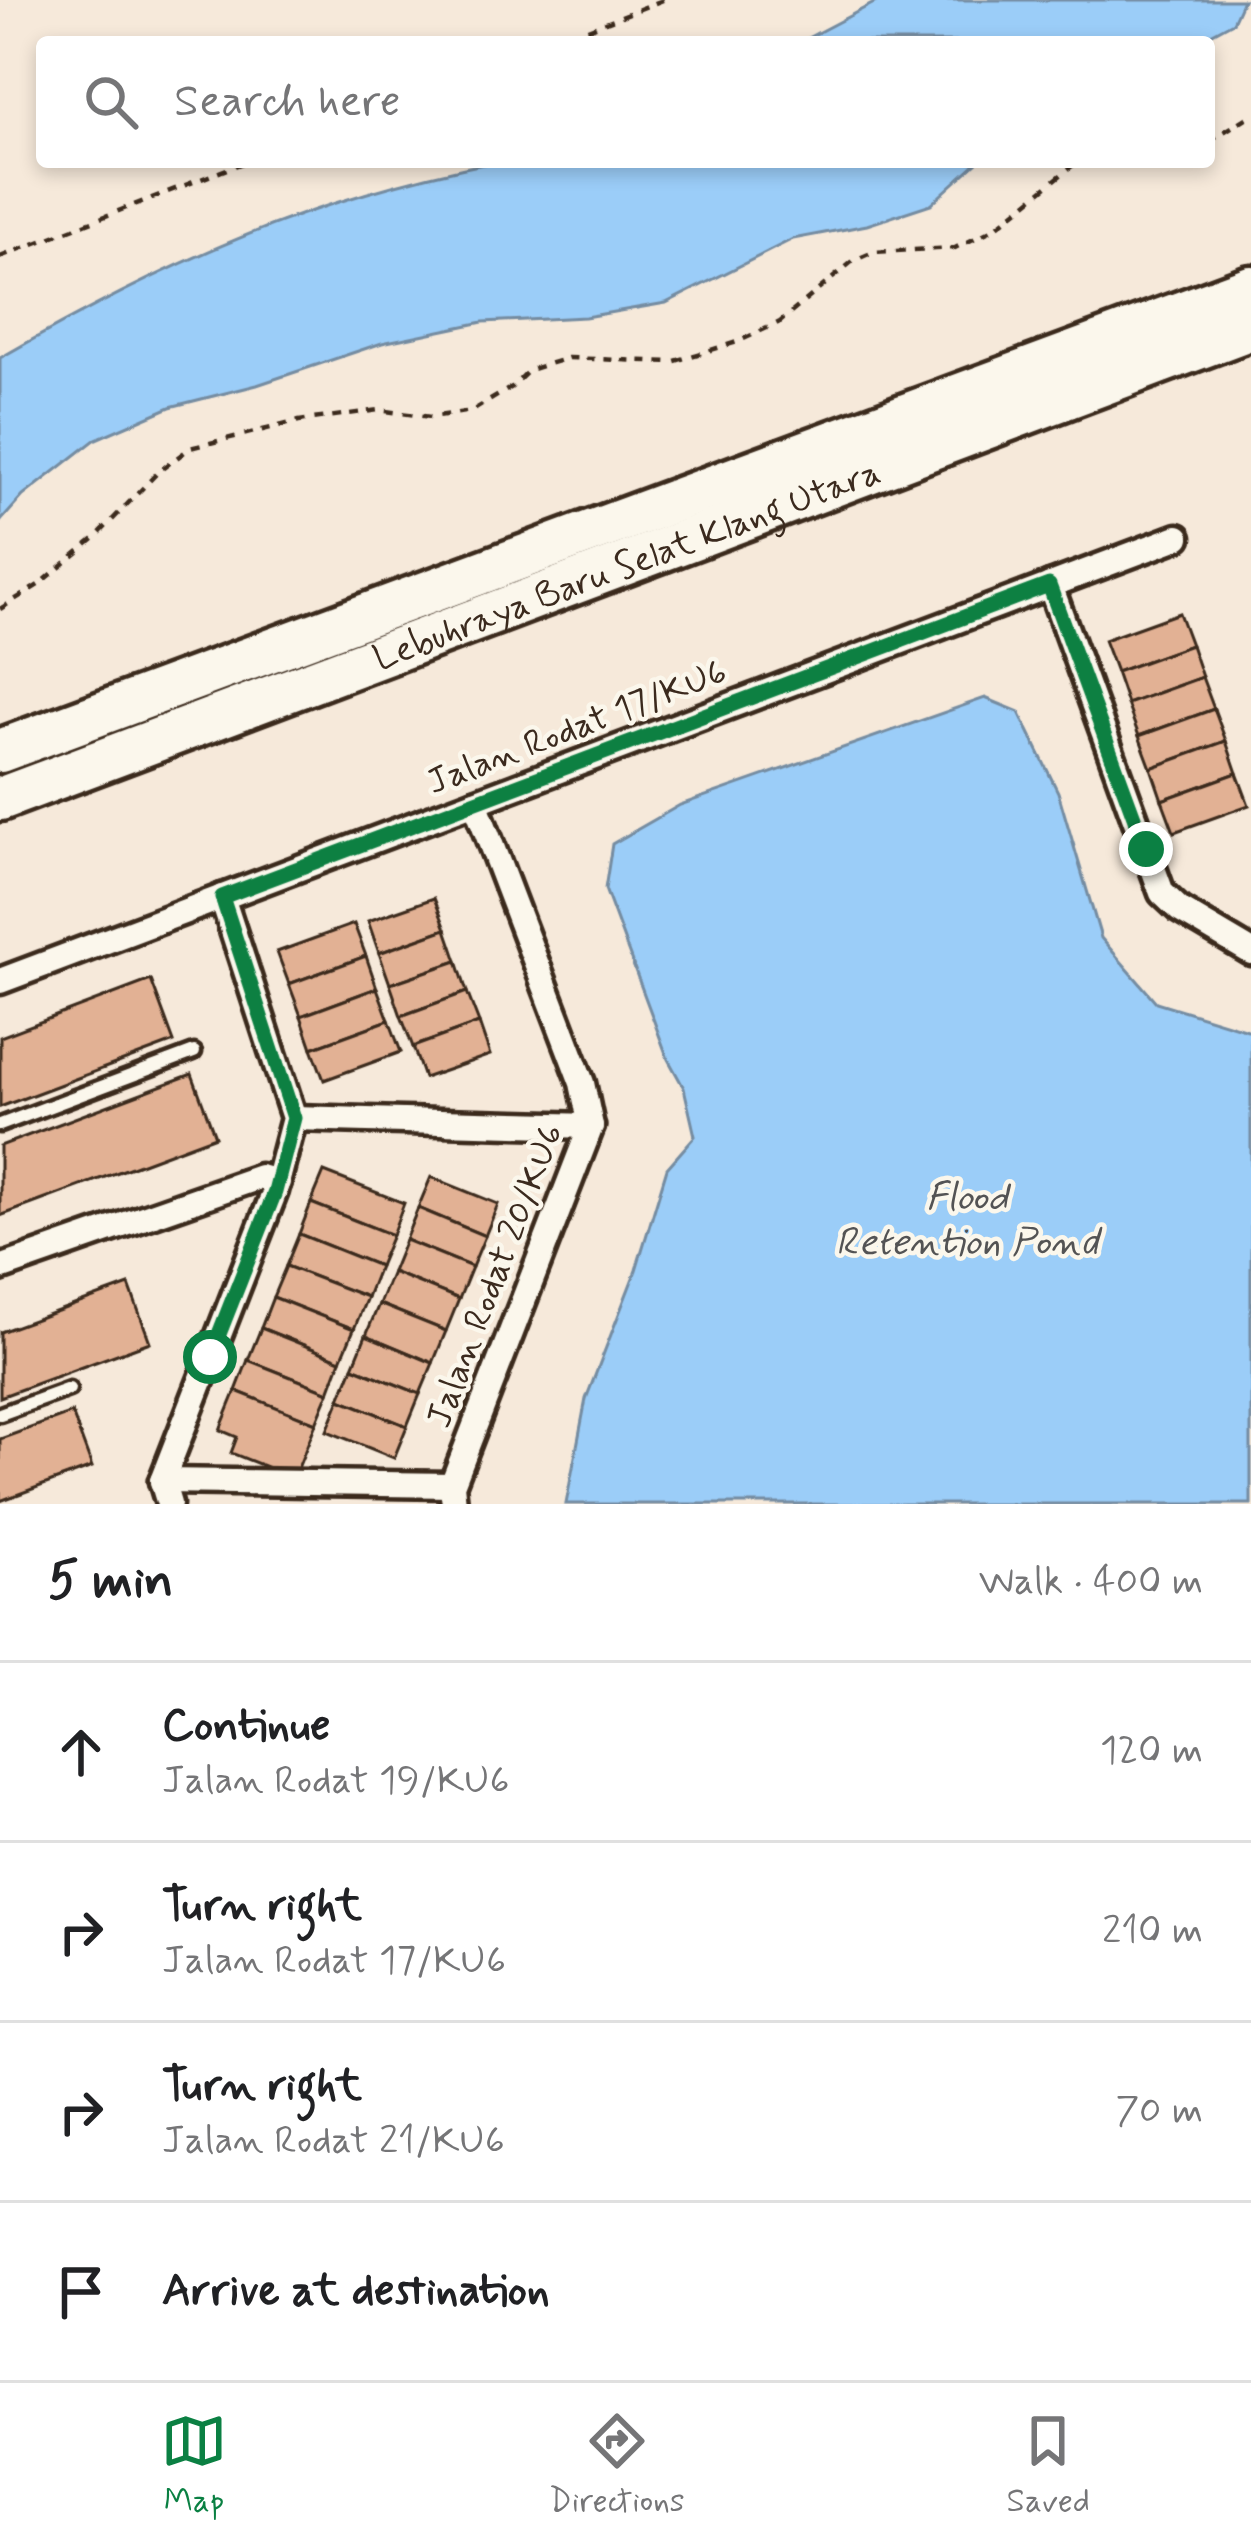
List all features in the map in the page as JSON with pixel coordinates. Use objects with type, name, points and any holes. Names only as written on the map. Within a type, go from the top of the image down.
[{"type":"highway","name":"Lebuhraya Baru Selat Klang Utara","points":[[0,751],[1251,286]]},
{"type":"highway","name":"Lebuhraya Baru Selat Klang Utara","points":[[0,799],[1251,328]]},
{"type":"street","name":"Jalan Rodat 17/KU6","points":[[0,981],[1178,537]]},
{"type":"street","points":[[1049,585],[1162,893],[1180,910],[1251,952]]},
{"type":"street","name":"Jalan Rodat 20/KU6","points":[[453,1494],[592,1126],[582,1083],[475,802]]},
{"type":"street","points":[[222,897],[294,1118],[278,1182],[160,1496],[453,1494]]},
{"type":"street","points":[[294,1118],[592,1126]]},
{"type":"street","points":[[0,1268],[260,1177],[278,1182]]},
{"type":"lane","points":[[0,1125],[194,1052]]},
{"type":"lane","points":[[0,1414],[69,1390]]},
{"type":"path","points":[[570,36],[663,0]]},
{"type":"path","points":[[1215,137],[1251,115]]},
{"type":"path","points":[[0,257],[230,168]]},
{"type":"path","points":[[0,609],[40,584],[96,538],[158,472],[190,448],[299,421],[378,410],[431,417],[472,411],[512,387],[529,370],[568,358],[672,362],[737,342],[780,322],[853,261],[873,252],[956,248],[994,229],[1070,168]]},
{"type":"water","points":[[880,0],[1243,0],[1233,22],[1207,36],[811,36]]},
{"type":"water","points":[[466,168],[970,168],[931,204],[867,225],[793,239],[666,303],[585,317],[483,322],[382,343],[257,385],[170,407],[96,439],[23,496],[0,522],[0,358],[179,264],[299,215]]},
{"type":"water","name":"Flood Retention Pond","points":[[985,698],[1019,712],[1058,792],[1101,938],[1156,1002],[1251,1031],[1251,1504],[566,1504],[586,1399],[636,1270],[667,1168],[695,1136],[684,1088],[668,1059],[605,889],[612,844],[680,805]]},
{"type":"building","points":[[1179,613],[1191,645],[1116,672],[1104,640]]},
{"type":"building","points":[[1191,645],[1202,677],[1127,704],[1116,672]]},
{"type":"building","points":[[1202,677],[1214,709],[1139,736],[1127,704]]},
{"type":"building","points":[[1214,709],[1226,741],[1151,768],[1139,736]]},
{"type":"building","points":[[1226,741],[1237,773],[1162,800],[1151,768]]},
{"type":"building","points":[[1237,773],[1249,805],[1174,832],[1162,800]]},
{"type":"building","points":[[434,898],[446,929],[379,953],[368,921]]},
{"type":"building","points":[[354,924],[366,956],[289,984],[277,952]]},
{"type":"building","points":[[446,929],[457,961],[390,984],[379,953]]},
{"type":"building","points":[[366,956],[377,988],[301,1016],[289,984]]},
{"type":"building","points":[[457,961],[467,992],[401,1016],[390,984]]},
{"type":"building","points":[[151,980],[174,1042],[0,1107],[0,1037]]},
{"type":"building","points":[[377,988],[389,1020],[312,1048],[301,1016]]},
{"type":"building","points":[[467,992],[479,1023],[413,1047],[401,1016]]},
{"type":"building","points":[[389,1020],[401,1052],[324,1080],[312,1048]]},
{"type":"building","points":[[479,1023],[490,1055],[424,1078],[413,1047]]},
{"type":"building","points":[[192,1074],[215,1136],[0,1216],[0,1146]]},
{"type":"building","points":[[324,1172],[404,1203],[392,1235],[311,1203]]},
{"type":"building","points":[[431,1177],[498,1204],[485,1236],[418,1208]]},
{"type":"building","points":[[311,1203],[392,1235],[379,1266],[299,1234]]},
{"type":"building","points":[[418,1208],[485,1236],[472,1267],[405,1240]]},
{"type":"building","points":[[299,1234],[379,1266],[367,1297],[286,1266]]},
{"type":"building","points":[[405,1240],[472,1267],[459,1299],[392,1272]]},
{"type":"building","points":[[286,1266],[367,1297],[354,1329],[273,1297]]},
{"type":"building","points":[[392,1272],[459,1299],[446,1331],[379,1304]]},
{"type":"building","points":[[129,1285],[150,1342],[0,1397],[0,1332]]},
{"type":"building","points":[[273,1297],[354,1329],[341,1360],[261,1328]]},
{"type":"building","points":[[379,1304],[446,1331],[433,1363],[366,1335]]},
{"type":"building","points":[[261,1328],[341,1360],[329,1392],[248,1360]]},
{"type":"building","points":[[366,1335],[433,1363],[420,1394],[353,1367]]},
{"type":"building","points":[[248,1360],[329,1392],[316,1423],[236,1391]]},
{"type":"building","points":[[353,1367],[420,1394],[407,1426],[340,1399]]},
{"type":"building","points":[[236,1391],[316,1423],[294,1478],[231,1453],[237,1437],[220,1430]]},
{"type":"building","points":[[340,1399],[407,1426],[394,1458],[327,1431]]},
{"type":"building","points":[[72,1413],[92,1467],[0,1501],[0,1439]]},
{"type":"route","points":[[210,1357],[275,1192],[294,1118],[222,897],[1049,585],[1146,849]]}]
